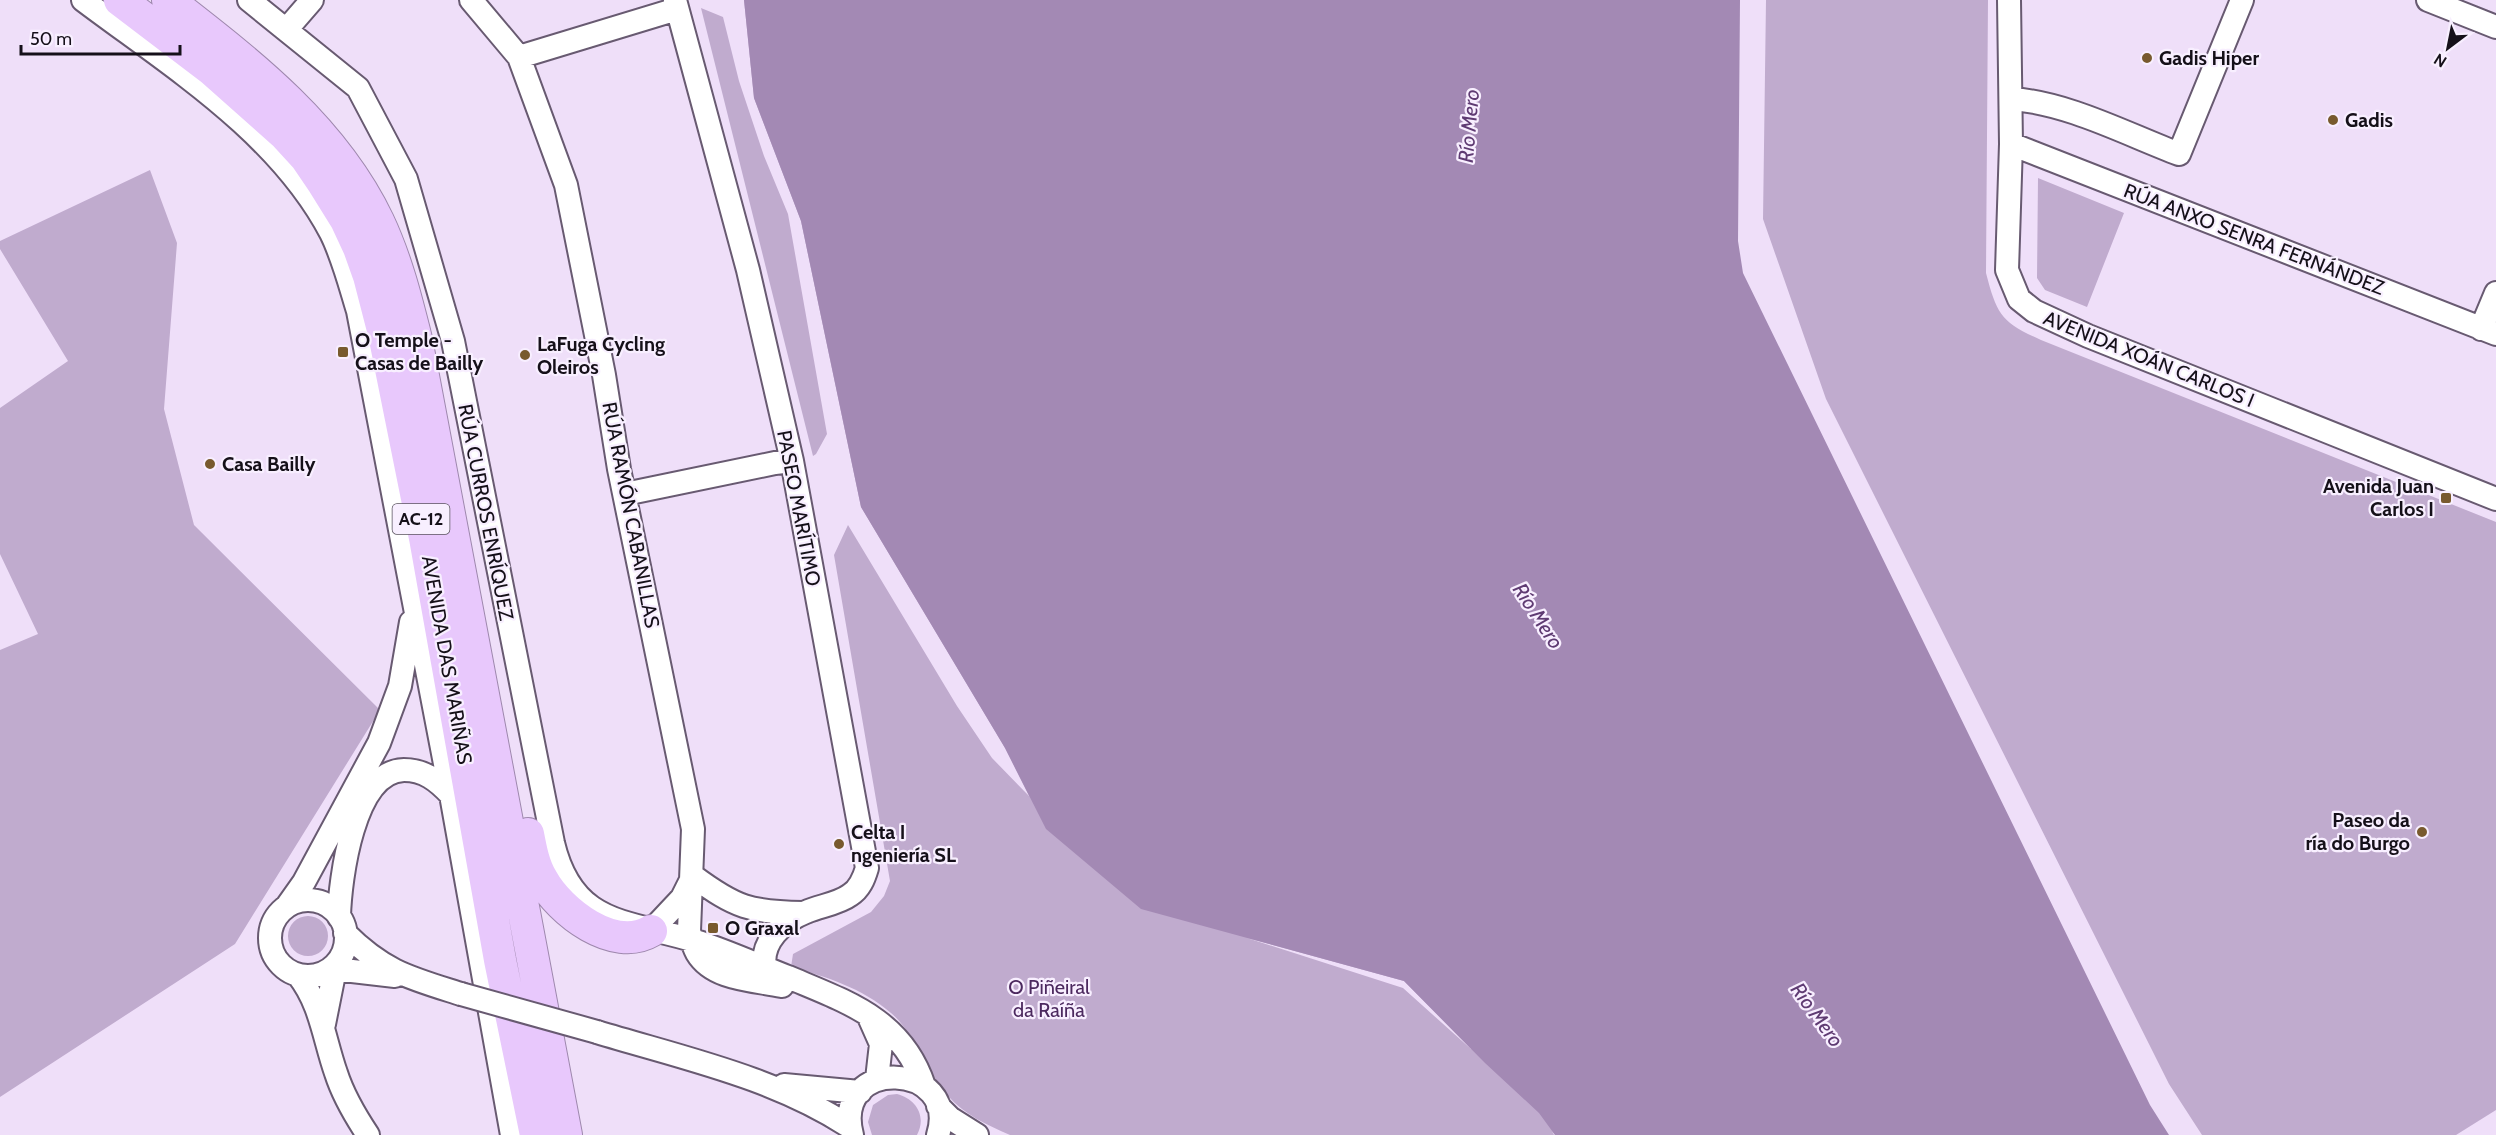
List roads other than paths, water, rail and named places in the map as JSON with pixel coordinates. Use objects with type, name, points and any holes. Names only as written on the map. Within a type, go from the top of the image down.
[{"type":"highway","name":"AVENIDA DAS MARIÑAS","points":[[120,0],[212,70],[284,134],[306,158],[346,220],[369,276],[384,334],[423,527],[500,960],[536,1135]]},
{"type":"highway","name":"AVENIDA DAS MARIÑAS","points":[[168,0],[224,43],[308,120],[336,153],[377,220],[392,254],[416,339],[566,1135]]},
{"type":"highway","points":[[460,564],[479,606],[484,624],[497,675],[531,847],[542,881],[556,898],[592,927],[625,938],[641,936],[651,931]]},
{"type":"street","points":[[83,0],[202,89],[254,134],[287,169],[312,202],[331,234],[348,278],[358,311],[451,795],[512,1135]]},
{"type":"street","name":"RÚA CURROS ENRÍQUEZ","points":[[249,0],[358,88],[406,179],[453,341],[557,860],[568,883],[600,914],[622,923],[692,940],[825,993]]},
{"type":"street","points":[[285,30],[312,0]]},
{"type":"street","name":"RÚA RAMÓN CABANILLAS","points":[[471,0],[519,57],[566,185],[625,494],[693,829],[693,876],[682,898],[651,931]]},
{"type":"street","name":"AVENIDA XOÁN CARLOS I","points":[[2009,0],[2012,99],[2007,270],[2019,299],[2034,311],[2088,336],[2496,499]]},
{"type":"street","points":[[2012,99],[2034,100],[2056,106],[2179,154],[2242,0]]},
{"type":"street","points":[[2428,0],[2496,27]]},
{"type":"street","points":[[519,57],[676,5]]},
{"type":"street","name":"PASEO MARÍTIMO","points":[[676,5],[748,270],[792,461],[867,868],[860,886],[850,896],[803,913],[779,930],[767,943],[763,958],[765,968]]},
{"type":"street","name":"RÚA ANXO SENRA FERNÁNDEZ","points":[[2011,144],[2489,331]]},
{"type":"street","points":[[2489,331],[2496,293]]},
{"type":"street","points":[[625,494],[792,461]]},
{"type":"street","points":[[368,1135],[336,1075],[324,1028],[312,996],[298,975],[279,963],[270,944],[273,922],[304,882],[374,753],[390,715],[400,686],[411,626],[407,569]]},
{"type":"street","points":[[324,1028],[332,969],[342,955],[341,881],[346,851],[354,825],[378,782],[396,770],[416,770],[438,780],[451,795]]},
{"type":"street","points":[[693,876],[716,893],[748,909],[764,912],[803,913]]},
{"type":"street","points":[[693,876],[689,931],[696,952],[706,964],[717,971],[795,989],[825,993],[854,1005],[885,1026],[902,1042],[924,1086],[938,1106],[950,1118],[977,1135]]},
{"type":"street","points":[[287,906],[298,902],[321,903],[373,958],[394,972],[461,994],[762,1082],[834,1117],[851,1131]]},
{"type":"street","points":[[298,975],[308,976],[332,969],[413,979]]},
{"type":"street","points":[[851,1131],[851,1108],[869,1085],[881,1044],[866,1014]]},
{"type":"street","points":[[762,1082],[869,1085],[902,1076],[924,1086]]},
{"type":"street","points":[[938,1106],[940,1118],[938,1135]]},
{"type":"water","name":"Río Mero","points":[[744,0],[1740,0],[1738,241],[1743,273],[2150,1105],[2169,1135],[1555,1135],[1539,1113],[1485,1063],[1404,981],[1141,909],[1046,829],[1005,748],[861,507],[801,221],[754,98]]},
{"type":"place","name":"Gadis Hiper","points":[[2147,58]]},
{"type":"place","name":"Gadis","points":[[2333,120]]},
{"type":"place","name":"O Temple - Casas de Bailly","points":[[343,352]]},
{"type":"place","name":"LaFuga Cycling Oleiros","points":[[525,355]]},
{"type":"place","name":"Casa Bailly","points":[[210,464]]},
{"type":"place","name":"Avenida Juan Carlos I","points":[[2446,498]]},
{"type":"place","name":"Paseo da ría do Burgo","points":[[2422,832]]},
{"type":"place","name":"Celta I ngeniería SL","points":[[839,844]]},
{"type":"place","name":"O Graxal","points":[[713,928]]},
{"type":"park label","name":"O Piñeiral da Raíña","points":[[1049,998]]}]
